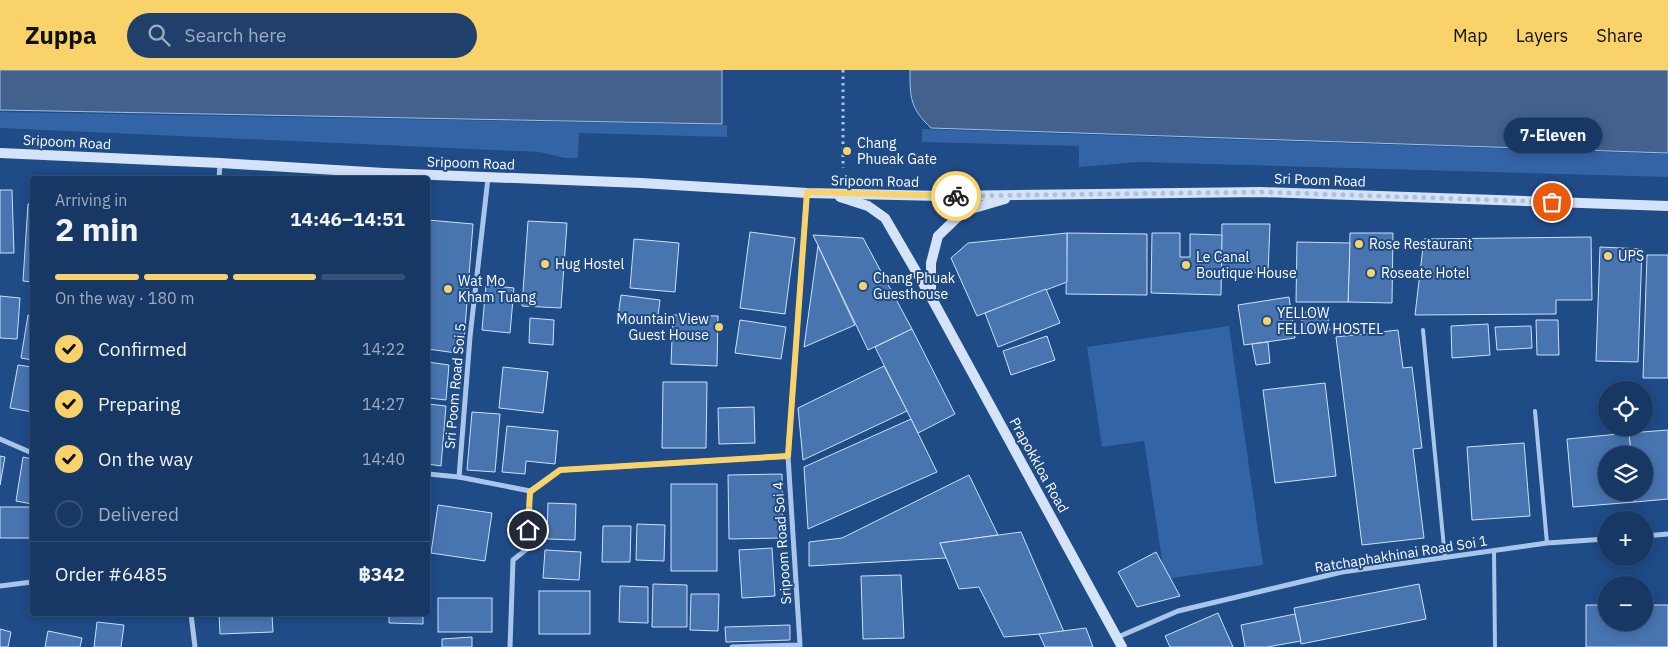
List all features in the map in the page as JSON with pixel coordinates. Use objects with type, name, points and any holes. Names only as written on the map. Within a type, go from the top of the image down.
[{"type":"main road","name":"Sripoom Road","points":[[0,153],[220,163],[383,176]]},
{"type":"main road","name":"Sripoom Road","points":[[430,176],[641,183],[807,192]]},
{"type":"main road","name":"Sri Poom Road","points":[[807,192],[941,196],[1261,192],[1668,206]]},
{"type":"main road","name":"Prapokkloa Road","points":[[807,192],[839,197],[868,206],[885,218],[931,297],[1122,647]]},
{"type":"main road","name":"Prapokkloa Road","points":[[931,297],[931,263],[938,236],[964,212],[1015,196]]},
{"type":"street","points":[[219,176],[220,163]]},
{"type":"street","name":"Sri Poom Road Soi 5","points":[[459,477],[470,337],[488,177]]},
{"type":"street","name":"Sripoom Road Soi 4","points":[[732,647],[800,645],[788,456],[807,192]]},
{"type":"street","points":[[0,439],[30,452]]},
{"type":"street","points":[[430,474],[459,477],[530,492],[560,470],[788,456]]},
{"type":"street","points":[[510,647],[513,560],[527,549],[530,492]]},
{"type":"street","points":[[1653,535],[1668,534]]},
{"type":"street","name":"Ratchaphakhinai Road Soi 1","points":[[1118,637],[1178,611],[1342,572],[1547,543],[1598,540]]},
{"type":"street","points":[[0,586],[30,582]]},
{"type":"street","points":[[192,616],[195,647]]},
{"type":"lane","points":[[1423,330],[1445,558]]},
{"type":"lane","points":[[1536,411],[1547,543]]},
{"type":"lane","points":[[1494,550],[1495,647]]},
{"type":"path","points":[[843,70],[843,168]]},
{"type":"shaded area","points":[[0,70],[722,70],[722,124],[0,110]]},
{"type":"shaded area","points":[[910,70],[1668,70],[1668,153],[931,128],[915,108],[910,88]]},
{"type":"shaded area","points":[[0,112],[727,125],[727,137],[579,133],[578,158],[565,158],[540,152],[0,128]]},
{"type":"shaded area","points":[[922,129],[1668,154],[1668,177],[1138,162],[1079,167],[1079,146],[922,142]]},
{"type":"shaded area","points":[[1229,326],[1263,565],[1165,579],[1144,441],[1102,447],[1087,347]]},
{"type":"building","points":[[0,190],[12,190],[14,253],[0,253]]},
{"type":"building","points":[[28,204],[30,204],[30,282],[23,281]]},
{"type":"building","points":[[430,220],[473,224],[463,354],[430,349]]},
{"type":"building","name":"Hug Hostel","points":[[528,221],[567,223],[561,308],[522,306]]},
{"type":"building","name":"YELLOW FELLOW HOSTEL","points":[[1222,224],[1270,224],[1268,273],[1221,272]]},
{"type":"building","points":[[750,232],[795,238],[785,314],[740,308]]},
{"type":"building","points":[[1067,233],[1147,234],[1147,295],[1066,294]]},
{"type":"building","points":[[1067,233],[1067,282],[977,316],[951,258],[968,243]]},
{"type":"building","name":"Le Canal Boutique House","points":[[1152,233],[1180,233],[1180,257],[1190,257],[1190,234],[1222,235],[1221,295],[1151,293]]},
{"type":"building","name":"Roseate Hotel","points":[[1350,233],[1393,233],[1392,303],[1348,302]]},
{"type":"building","name":"Chang Phuak Guesthouse","points":[[813,235],[863,238],[912,329],[868,350]]},
{"type":"building","points":[[1591,237],[1592,300],[1556,300],[1556,314],[1415,315],[1424,239]]},
{"type":"building","points":[[634,239],[679,243],[675,292],[630,288]]},
{"type":"building","points":[[1297,242],[1350,243],[1348,302],[1296,302]]},
{"type":"building","points":[[818,246],[855,325],[804,347]]},
{"type":"building","points":[[1600,247],[1642,249],[1638,362],[1596,361]]},
{"type":"building","points":[[1647,255],[1668,255],[1668,378],[1643,378]]},
{"type":"building","points":[[486,285],[514,288],[510,333],[482,330]]},
{"type":"building","points":[[1046,289],[1060,323],[998,347],[985,313]]},
{"type":"building","points":[[621,295],[660,300],[657,323],[618,317]]},
{"type":"building","points":[[0,296],[20,298],[17,339],[0,338]]},
{"type":"building","name":"YELLOW FELLOW HOSTEL","points":[[1289,297],[1295,338],[1244,345],[1238,305]]},
{"type":"building","points":[[1326,308],[1330,330],[1304,334],[1301,313]]},
{"type":"building","points":[[28,315],[30,316],[30,360],[21,358]]},
{"type":"building","points":[[673,315],[718,316],[717,366],[671,364]]},
{"type":"building","points":[[530,318],[554,320],[553,345],[529,343]]},
{"type":"building","points":[[740,320],[786,327],[781,359],[735,353]]},
{"type":"building","points":[[1536,320],[1558,320],[1559,355],[1537,355]]},
{"type":"building","points":[[1488,324],[1490,355],[1452,358],[1451,326]]},
{"type":"building","points":[[1531,326],[1532,348],[1497,350],[1495,327]]},
{"type":"building","points":[[912,329],[955,414],[918,433],[875,347]]},
{"type":"building","points":[[1398,330],[1403,368],[1412,367],[1422,448],[1413,449],[1424,538],[1362,545],[1336,337]]},
{"type":"building","points":[[1047,336],[1055,360],[1011,375],[1003,351]]},
{"type":"building","points":[[1268,342],[1270,363],[1256,365],[1252,344]]},
{"type":"building","points":[[430,362],[449,365],[446,400],[430,398]]},
{"type":"building","points":[[18,365],[30,367],[30,412],[10,408]]},
{"type":"building","points":[[884,366],[907,411],[803,460],[798,408]]},
{"type":"building","points":[[503,367],[548,372],[543,413],[499,408]]},
{"type":"building","points":[[663,382],[707,382],[706,448],[662,448]]},
{"type":"building","points":[[1325,383],[1336,476],[1275,483],[1263,390]]},
{"type":"building","points":[[430,404],[446,406],[441,466],[430,464]]},
{"type":"building","points":[[754,407],[755,443],[719,444],[718,408]]},
{"type":"building","points":[[472,412],[500,414],[495,472],[467,470]]},
{"type":"building","points":[[911,419],[937,472],[808,529],[804,467]]},
{"type":"building","points":[[507,426],[558,431],[555,464],[526,461],[525,474],[502,472]]},
{"type":"building","points":[[1668,430],[1668,499],[1653,500],[1653,446],[1630,446],[1629,436],[1653,436],[1653,431]]},
{"type":"building","points":[[1598,436],[1629,436],[1630,446],[1598,446],[1598,501],[1635,502],[1573,507],[1567,439]]},
{"type":"building","points":[[1524,443],[1530,516],[1472,520],[1467,447]]},
{"type":"building","points":[[0,456],[5,457],[0,485]]},
{"type":"building","points":[[23,457],[30,459],[30,504],[16,501]]},
{"type":"building","points":[[782,474],[783,538],[729,539],[728,475]]},
{"type":"building","points":[[969,475],[998,535],[940,543],[946,558],[809,566],[809,542],[842,538]]},
{"type":"building","points":[[671,484],[717,484],[717,571],[671,571]]},
{"type":"building","points":[[548,503],[576,504],[575,540],[547,539]]},
{"type":"building","points":[[438,505],[492,513],[485,561],[431,553]]},
{"type":"building","points":[[0,507],[30,507],[30,538],[0,538]]},
{"type":"building","points":[[637,524],[665,525],[664,561],[636,560]]},
{"type":"building","points":[[603,526],[631,526],[630,562],[602,562]]},
{"type":"building","points":[[1021,532],[1064,632],[1004,637],[979,587],[959,589],[940,543]]},
{"type":"building","points":[[772,548],[775,596],[742,598],[739,550]]},
{"type":"building","points":[[545,550],[581,552],[579,580],[543,578]]},
{"type":"building","points":[[1156,552],[1180,596],[1137,607],[1118,572]]},
{"type":"building","points":[[901,575],[904,638],[863,639],[861,576]]},
{"type":"building","points":[[653,584],[687,585],[687,627],[652,627]]},
{"type":"building","points":[[1419,584],[1426,619],[1301,644],[1294,608]]},
{"type":"building","points":[[620,586],[648,587],[648,623],[619,622]]},
{"type":"building","points":[[539,591],[590,591],[590,634],[539,634]]},
{"type":"building","points":[[691,594],[719,594],[718,631],[690,630]]},
{"type":"building","points":[[438,598],[492,598],[492,632],[438,632]]},
{"type":"building","points":[[1586,605],[1598,605],[1598,631],[1653,631],[1653,605],[1668,605],[1668,647],[1586,647]]},
{"type":"building","points":[[1218,613],[1233,647],[1170,647],[1165,636]]},
{"type":"building","points":[[1295,614],[1301,641],[1267,647],[1245,647],[1241,625]]},
{"type":"building","points":[[219,616],[272,616],[273,632],[220,634]]},
{"type":"building","points":[[389,616],[423,616],[423,624],[389,623]]},
{"type":"building","points":[[97,622],[124,625],[121,647],[94,647]]},
{"type":"building","points":[[790,625],[790,640],[726,642],[725,627]]},
{"type":"building","points":[[1086,628],[1093,647],[1045,647],[1039,634]]},
{"type":"building","points":[[0,629],[11,632],[8,647],[0,647]]},
{"type":"building","points":[[48,631],[82,638],[80,647],[45,647]]},
{"type":"building","points":[[472,637],[472,647],[442,647],[442,639]]},
{"type":"way so far","points":[[956,196],[1261,192],[1552,202]]},
{"type":"place","name":"Chang Phueak Gate","points":[[847,151]]},
{"type":"place","name":"7-Eleven","points":[[1552,202]]},
{"type":"place","name":"Rose Restaurant","points":[[1359,244]]},
{"type":"place","name":"UPS","points":[[1608,256]]},
{"type":"place","name":"Hug Hostel","points":[[545,264]]},
{"type":"place","name":"Le Canal Boutique House","points":[[1186,265]]},
{"type":"place","name":"Roseate Hotel","points":[[1371,273]]},
{"type":"place","name":"Chang Phuak Guesthouse","points":[[863,286]]},
{"type":"place","name":"Wat Mo Kham Tuang","points":[[448,289]]},
{"type":"place","name":"YELLOW FELLOW HOSTEL","points":[[1267,321]]},
{"type":"place","name":"Mountain View Guest House","points":[[719,327]]},
{"type":"route","points":[[528,530],[530,492],[560,470],[788,456],[807,192],[956,196]]}]
